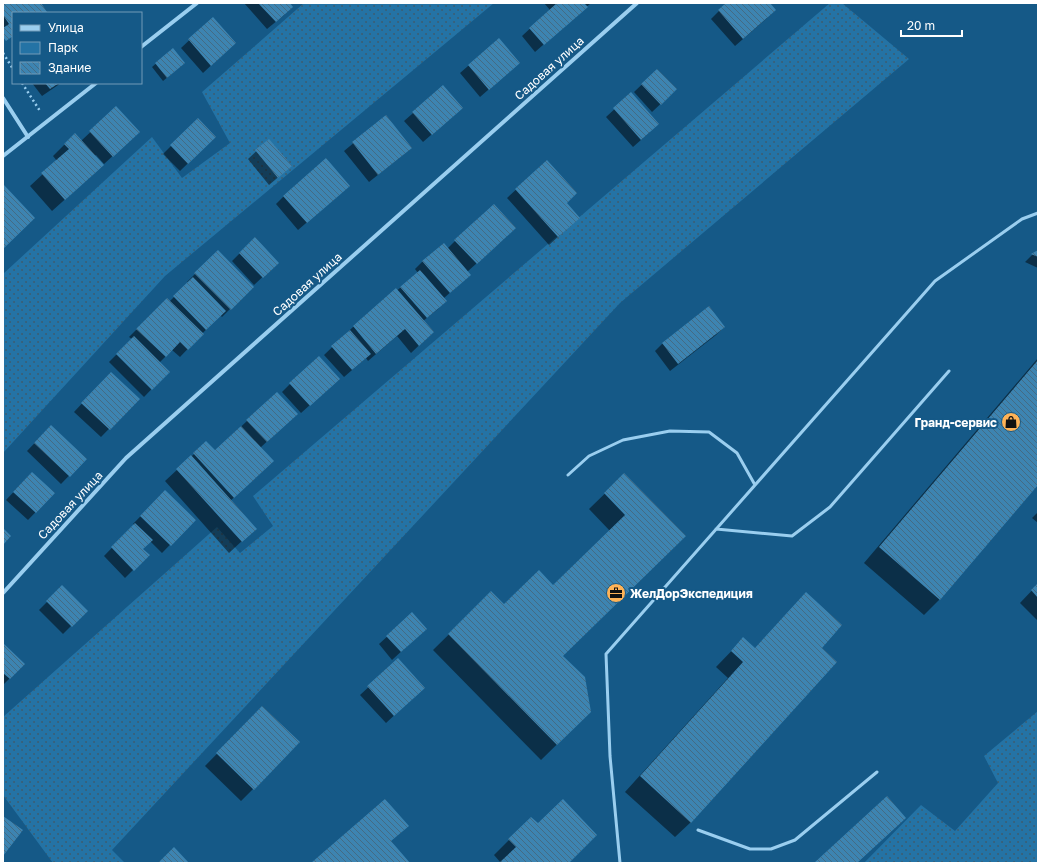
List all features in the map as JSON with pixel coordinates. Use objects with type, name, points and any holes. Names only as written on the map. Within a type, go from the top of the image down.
[{"type":"street","points":[[142,46],[197,3]]},
{"type":"street","name":"Садовая улица","points":[[3,593],[126,458],[637,3]]},
{"type":"street","points":[[3,156],[95,84]]},
{"type":"street","points":[[3,98],[28,137]]},
{"type":"lane","points":[[620,863],[610,756],[606,654],[935,281],[1022,219],[1038,213]]},
{"type":"lane","points":[[716,529],[792,536],[830,507],[949,371]]},
{"type":"lane","points":[[568,475],[589,456],[623,440],[670,431],[709,432],[737,453],[755,485]]},
{"type":"lane","points":[[698,830],[750,849],[771,849],[795,840],[877,772]]},
{"type":"path","points":[[3,53],[12,67]]},
{"type":"path","points":[[23,84],[47,122]]},
{"type":"green space","points":[[304,3],[494,3],[165,276],[3,453],[3,274],[152,137],[182,178],[230,143],[202,92]]},
{"type":"green space","points":[[830,3],[842,3],[909,59],[620,303],[112,850],[125,863],[53,863],[3,795],[3,717],[217,527],[240,553],[273,526],[253,496]]},
{"type":"green space","points":[[1038,711],[1038,863],[864,863],[921,805],[955,831],[998,783],[984,756]]},
{"type":"building","points":[[3,3],[41,3],[47,12],[12,12],[12,37],[6,41],[3,37],[3,28],[9,24],[3,15]]},
{"type":"building","points":[[258,3],[290,3],[293,7],[276,22]]},
{"type":"building","points":[[557,3],[584,3],[588,7],[544,45],[529,28]]},
{"type":"building","points":[[726,3],[770,3],[776,10],[743,39],[718,10]]},
{"type":"building","points":[[213,17],[236,43],[211,66],[188,39]]},
{"type":"building","points":[[499,38],[520,63],[489,90],[468,65]]},
{"type":"building","points":[[173,48],[185,63],[167,78],[155,63]]},
{"type":"building","points":[[657,69],[677,89],[661,105],[641,84]]},
{"type":"building","points":[[46,84],[58,84],[50,89]]},
{"type":"building","points":[[443,85],[463,108],[432,135],[412,112]]},
{"type":"building","points":[[631,92],[659,124],[641,140],[613,108]]},
{"type":"building","points":[[116,106],[140,132],[113,157],[89,131]]},
{"type":"building","points":[[386,115],[412,148],[378,175],[352,142]]},
{"type":"building","points":[[198,118],[216,137],[188,164],[170,145]]},
{"type":"building","points":[[75,133],[104,165],[65,200],[41,173],[69,149],[64,144]]},
{"type":"building","points":[[269,139],[292,166],[278,178],[255,150]]},
{"type":"building","points":[[326,158],[350,186],[307,223],[283,196]]},
{"type":"building","points":[[547,160],[577,193],[567,203],[580,218],[558,237],[515,189]]},
{"type":"building","points":[[4,185],[35,218],[3,249],[3,186]]},
{"type":"building","points":[[494,204],[516,228],[477,264],[454,240]]},
{"type":"building","points":[[255,237],[279,263],[263,278],[239,253]]},
{"type":"building","points":[[444,243],[471,275],[450,293],[422,261]]},
{"type":"building","points":[[218,250],[254,287],[231,310],[194,273]]},
{"type":"building","points":[[1038,250],[1038,257],[1031,254]]},
{"type":"building","points":[[420,270],[447,301],[427,318],[400,287]]},
{"type":"building","points":[[193,277],[226,311],[206,330],[173,296]]},
{"type":"building","points":[[396,288],[434,332],[419,346],[405,329],[376,354],[353,326]]},
{"type":"building","points":[[167,298],[204,334],[188,350],[180,342],[166,357],[136,329]]},
{"type":"building","points":[[709,306],[725,327],[678,364],[662,343]]},
{"type":"building","points":[[350,330],[371,354],[352,370],[331,346]]},
{"type":"building","points":[[134,336],[170,372],[152,390],[116,354]]},
{"type":"building","points":[[319,356],[340,379],[310,406],[289,383]]},
{"type":"building","name":"Гранд-сервис","points":[[1038,360],[1038,485],[940,600],[879,547]]},
{"type":"building","points":[[111,372],[140,399],[110,430],[81,403]]},
{"type":"building","points":[[277,392],[298,414],[267,442],[246,420]]},
{"type":"building","points":[[51,425],[87,459],[70,477],[34,443]]},
{"type":"building","points":[[241,426],[274,461],[234,498],[193,453],[206,441],[215,450]]},
{"type":"building","points":[[191,455],[257,529],[242,542],[176,469]]},
{"type":"building","points":[[32,472],[55,493],[36,513],[13,492]]},
{"type":"building","points":[[624,473],[686,536],[563,656],[585,677],[591,712],[557,745],[448,634],[491,591],[504,604],[539,570],[553,585],[625,515],[604,493]]},
{"type":"building","points":[[165,490],[196,520],[171,546],[140,516]]},
{"type":"building","points":[[135,523],[153,540],[143,549],[150,555],[134,571],[111,547]]},
{"type":"building","points":[[3,528],[11,536],[3,545]]},
{"type":"building","points":[[1038,583],[1038,598],[1031,590]]},
{"type":"building","points":[[62,585],[88,611],[72,627],[46,601]]},
{"type":"building","points":[[806,592],[842,625],[822,648],[837,662],[691,823],[640,776],[743,662],[731,651],[743,637],[755,648]]},
{"type":"building","points":[[412,612],[427,629],[401,652],[386,636]]},
{"type":"building","points":[[3,643],[25,664],[10,679],[3,673]]},
{"type":"building","points":[[398,658],[425,688],[394,716],[367,686]]},
{"type":"building","points":[[262,706],[300,742],[254,790],[216,753]]},
{"type":"building","points":[[887,796],[906,818],[857,863],[814,863]]},
{"type":"building","points":[[385,799],[409,826],[391,841],[410,863],[311,863]]},
{"type":"building","points":[[563,799],[597,835],[569,863],[499,863],[516,847],[508,839],[531,817],[538,823]]},
{"type":"building","points":[[3,816],[23,830],[3,856]]},
{"type":"building","points":[[174,847],[189,863],[158,863]]},
{"type":"place","name":"Гранд-сервис","points":[[1011,422]]},
{"type":"place","name":"ЖелДорЭкспедиция","points":[[616,593]]}]
